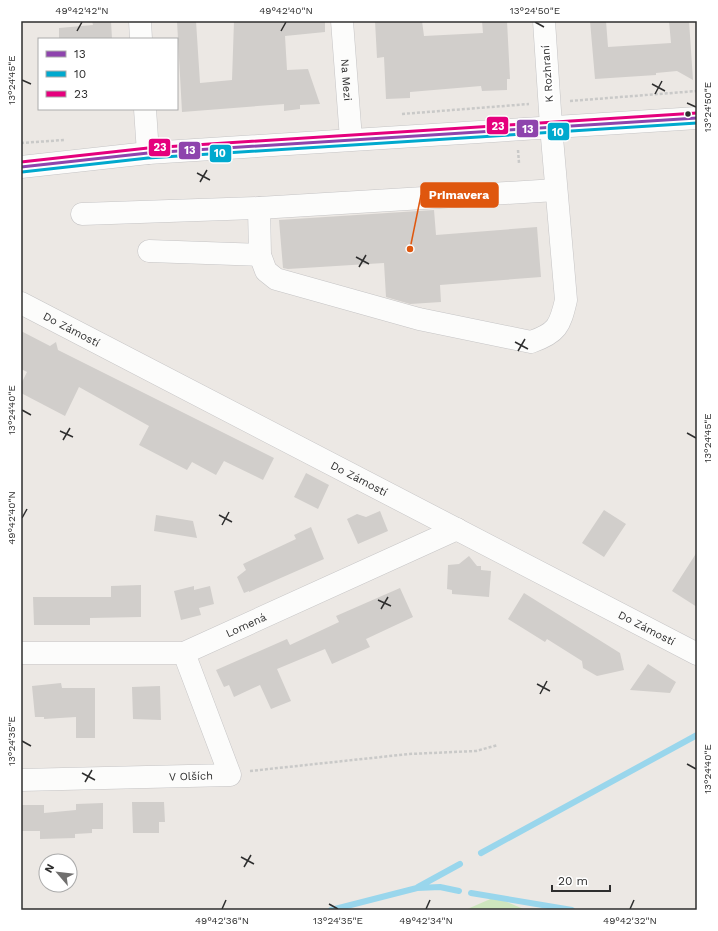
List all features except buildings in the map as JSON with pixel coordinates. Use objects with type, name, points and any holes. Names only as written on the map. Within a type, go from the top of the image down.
[{"type":"street","points":[[140,21],[141,38]]},
{"type":"street","name":"Na Mezi","points":[[342,21],[351,139]]},
{"type":"street","name":"K Rozhraní","points":[[260,255],[266,271],[276,279],[418,319],[531,342],[547,336],[556,328],[562,316],[566,300],[556,190],[544,21]]},
{"type":"street","points":[[145,110],[148,153]]},
{"type":"street","points":[[21,167],[148,153],[551,126],[697,118]]},
{"type":"street","points":[[82,214],[259,208],[556,190]]},
{"type":"street","points":[[149,251],[260,255],[259,208]]},
{"type":"street","name":"Do Zámostí","points":[[21,304],[697,654]]},
{"type":"street","name":"Lomená","points":[[21,653],[184,653],[457,529]]},
{"type":"street","name":"V Olších","points":[[21,780],[230,775],[184,653]]},
{"type":"path","points":[[230,775],[246,771],[289,768],[345,760],[409,754],[476,751],[498,745]]},
{"type":"green space","points":[[495,897],[526,910],[465,910]]},
{"type":"waterway","points":[[481,853],[697,735]]},
{"type":"waterway","points":[[418,887],[460,864]]},
{"type":"waterway","points":[[331,910],[417,888],[440,887],[459,891]]},
{"type":"waterway","points":[[471,893],[572,910]]},
{"type":"transit line","name":"23","points":[[21,162],[148,148],[697,113]]},
{"type":"transit line","name":"13","points":[[21,167],[148,153],[697,118]]},
{"type":"transit line","name":"10","points":[[22,172],[148,158],[697,123]]},
{"type":"place","name":"Primavera","points":[[410,249]]}]
